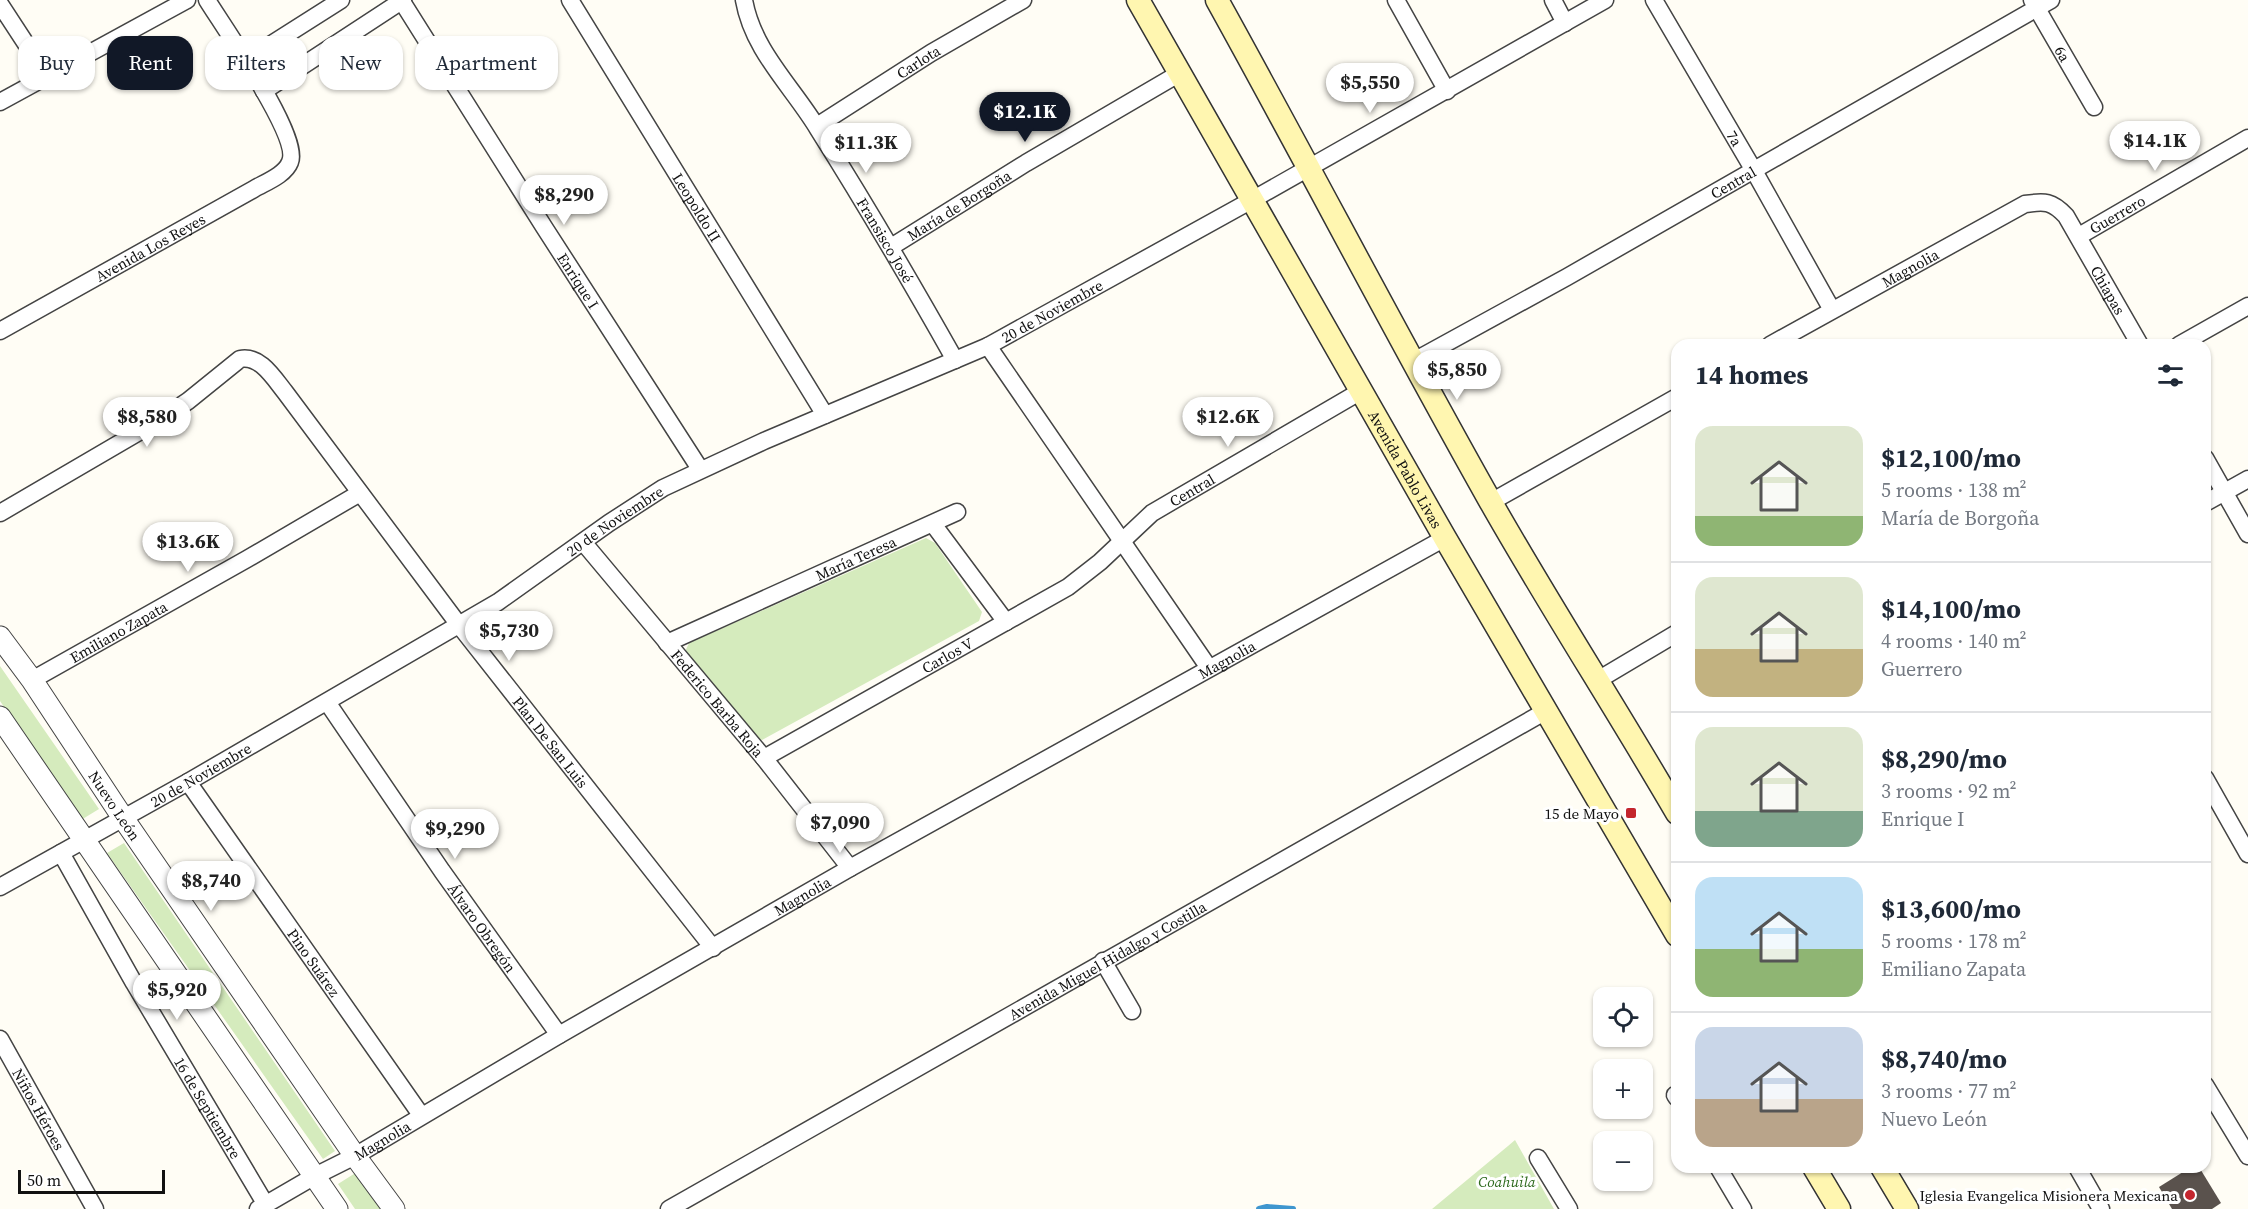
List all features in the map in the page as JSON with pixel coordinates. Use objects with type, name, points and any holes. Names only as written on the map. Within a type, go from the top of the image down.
[{"type":"main road","name":"Avenida Pablo Livas","points":[[1138,0],[1445,538],[1671,925]]},
{"type":"main road","points":[[1217,0],[1310,168],[1412,362],[1491,502],[1671,801]]},
{"type":"main road","points":[[1818,1173],[1839,1209]]},
{"type":"main road","points":[[1886,1173],[1907,1209]]},
{"type":"street","points":[[95,50],[187,0]]},
{"type":"street","points":[[207,0],[229,36]]},
{"type":"street","points":[[284,36],[341,0]]},
{"type":"street","points":[[264,91],[402,0]]},
{"type":"street","name":"Enrique I","points":[[402,0],[538,218],[700,469]]},
{"type":"street","name":"Leopoldo II","points":[[570,0],[825,415]]},
{"type":"street","name":"Fransisco José","points":[[744,0],[749,23],[761,48],[816,126],[891,247],[955,360]]},
{"type":"street","name":"Carlota","points":[[816,126],[931,53],[1023,0]]},
{"type":"street","points":[[1396,0],[1447,91]]},
{"type":"street","points":[[1553,0],[1565,23]]},
{"type":"street","name":"20 de Noviembre","points":[[0,887],[86,841],[498,602],[663,488],[700,469],[988,346],[1310,168],[1605,0]]},
{"type":"street","name":"7a","points":[[1654,0],[1832,310]]},
{"type":"street","name":"Central","points":[[1412,362],[1567,277],[2040,3]]},
{"type":"street","name":"6a","points":[[2040,3],[2094,107]]},
{"type":"street","points":[[0,4],[21,36]]},
{"type":"street","name":"María de Borgoña","points":[[891,247],[1026,163],[1180,73]]},
{"type":"street","points":[[0,102],[22,90]]},
{"type":"street","name":"Avenida Los Reyes","points":[[0,331],[282,172],[292,156],[287,134],[264,91]]},
{"type":"street","name":"Guerrero","points":[[2079,236],[2248,138]]},
{"type":"street","name":"Magnolia","points":[[1781,339],[2025,204],[2040,202],[2055,204]]},
{"type":"street","name":"Chiapas","points":[[2055,204],[2079,236],[2137,339]]},
{"type":"street","points":[[2190,339],[2248,306]]},
{"type":"street","points":[[988,346],[1209,668]]},
{"type":"street","name":"Plan De San Luis","points":[[0,513],[161,419],[188,401],[240,359],[249,357],[256,361],[285,392],[459,625],[713,948]]},
{"type":"street","name":"Central","points":[[1121,541],[1152,513],[1361,391]]},
{"type":"street","points":[[1491,502],[1671,400]]},
{"type":"street","points":[[2211,469],[2248,534]]},
{"type":"street","points":[[2211,500],[2248,479]]},
{"type":"street","name":"Emiliano Zapata","points":[[32,680],[360,493]]},
{"type":"street","name":"María Teresa","points":[[667,642],[957,512]]},
{"type":"street","points":[[933,524],[1006,622]]},
{"type":"street","name":"Magnolia","points":[[262,1207],[355,1156],[421,1115],[850,868],[1445,538]]},
{"type":"street","name":"Carlos V","points":[[764,758],[1068,587],[1100,562],[1121,541]]},
{"type":"street","name":"Federico Barba Roja","points":[[583,542],[764,758],[850,868]]},
{"type":"street","name":"Nuevo León","points":[[0,637],[32,680],[123,818],[355,1156],[394,1209]]},
{"type":"street","points":[[1598,680],[1671,637]]},
{"type":"street","name":"Álvaro Obregón","points":[[327,702],[442,871],[559,1035]]},
{"type":"street","name":"Avenida Miguel Hidalgo y Costilla","points":[[669,1209],[1546,711]]},
{"type":"street","points":[[0,717],[337,1209]]},
{"type":"street","name":"Pino Suárez","points":[[188,782],[421,1115]]},
{"type":"street","points":[[2211,789],[2248,854]]},
{"type":"street","name":"16 de Septiembre","points":[[61,853],[262,1207]]},
{"type":"street","points":[[1103,961],[1132,1011]]},
{"type":"street","name":"Niños Héroes","points":[[0,1039],[95,1209]]},
{"type":"street","points":[[2211,1095],[2248,1156]]},
{"type":"street","points":[[1538,1158],[1569,1209]]},
{"type":"street","points":[[1722,1173],[1743,1209]]},
{"type":"street","points":[[2081,1173],[2102,1209]]},
{"type":"green space","points":[[926,538],[935,543],[982,612],[979,621],[762,740],[749,735],[683,656],[689,643]]},
{"type":"green space","points":[[0,666],[99,809],[81,820],[0,701]]},
{"type":"green space","points":[[124,843],[335,1151],[323,1159],[107,853]]},
{"type":"green space","name":"Coahuila","points":[[1515,1140],[1554,1209],[1432,1209],[1508,1146]]},
{"type":"green space","points":[[357,1172],[383,1209],[355,1209],[338,1184]]},
{"type":"building","name":"Iglesia Evangelica Misionera Mexicana","points":[[2181,1173],[2203,1173],[2221,1203],[2212,1209],[2172,1209],[2159,1187]]},
{"type":"waterway","points":[[1259,1209],[1267,1207],[1293,1209]]},
{"type":"place","name":"15 de Mayo","points":[[1631,813]]},
{"type":"place","name":"Iglesia Evangelica Misionera Mexicana","points":[[2190,1195]]}]
